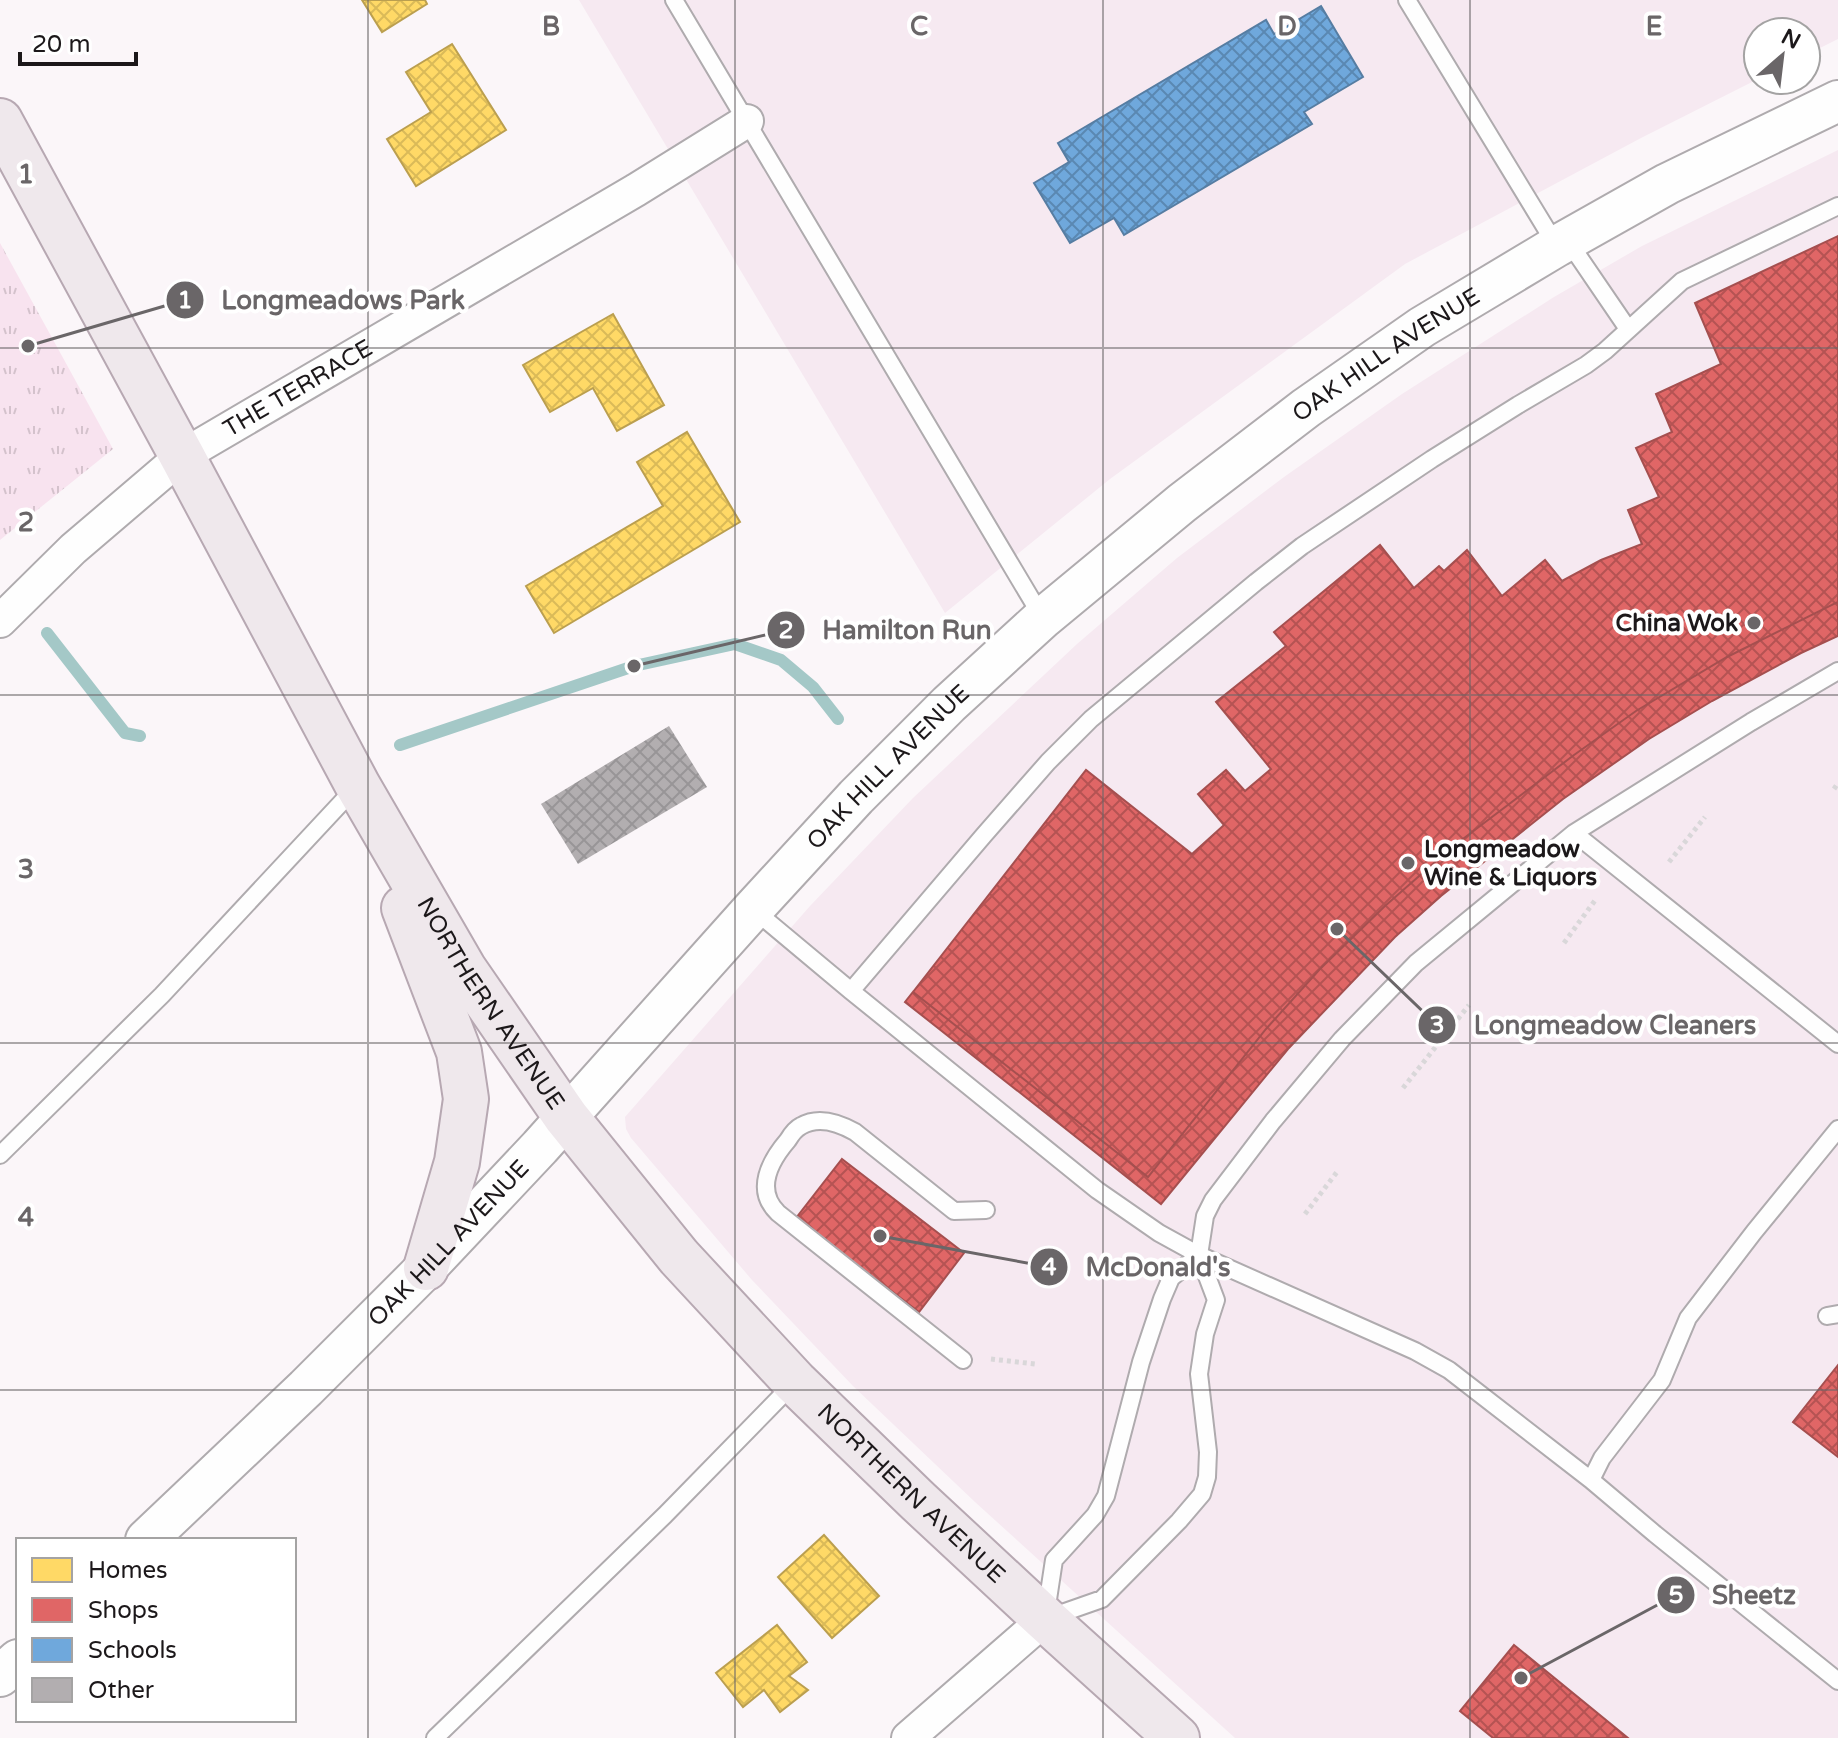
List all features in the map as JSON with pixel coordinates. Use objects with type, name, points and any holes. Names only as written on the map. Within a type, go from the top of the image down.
[{"type":"main road","name":"NORTHERN AVENUE","points":[[0,121],[358,786],[464,969],[566,1117],[679,1257],[795,1382],[918,1501],[1177,1738]]},
{"type":"main road","points":[[358,786],[459,1052],[466,1099],[457,1162],[426,1268]]},
{"type":"street","name":"OAK HILL AVENUE","points":[[148,1538],[306,1388],[426,1268],[856,797],[939,714],[1043,618],[1182,503],[1306,408],[1422,327],[1667,184],[1838,101]]},
{"type":"street","name":"THE TERRACE","points":[[0,621],[73,549],[182,456],[636,190],[747,121]]},
{"type":"street","points":[[908,1738],[1045,1619]]},
{"type":"street","points":[[0,1676],[16,1662]]},
{"type":"lane","points":[[674,0],[1043,618]]},
{"type":"lane","points":[[1407,0],[1562,244],[1628,329]]},
{"type":"lane","points":[[851,991],[1048,762],[1091,719],[1256,582],[1302,546],[1432,459],[1586,365],[1682,281],[1838,206]]},
{"type":"lane","points":[[1199,1255],[1171,1278],[1162,1299],[1141,1362],[1106,1496],[1095,1515],[1054,1560],[1045,1619],[1102,1599],[1202,1494],[1207,1477],[1208,1452],[1199,1374],[1205,1334],[1216,1300],[1199,1255],[1205,1216],[1213,1200],[1273,1121],[1342,1039],[1416,963],[1574,833],[1838,671]]},
{"type":"lane","points":[[0,1155],[162,995],[358,786]]},
{"type":"lane","points":[[1574,833],[1838,1044]]},
{"type":"lane","points":[[753,909],[1097,1190],[1159,1233],[1199,1255],[1415,1351],[1449,1370],[1591,1480],[1838,1681]]},
{"type":"lane","points":[[963,1360],[778,1213],[769,1202],[766,1176],[776,1155],[795,1130],[807,1123],[824,1121],[840,1124],[855,1132],[954,1211],[986,1210]]},
{"type":"lane","points":[[1591,1480],[1602,1458],[1662,1380],[1688,1318],[1838,1129]]},
{"type":"lane","points":[[435,1738],[665,1515],[795,1382]]},
{"type":"path","points":[[1669,862],[1705,817]]},
{"type":"path","points":[[1564,943],[1596,899]]},
{"type":"path","points":[[1403,1088],[1469,1005]]},
{"type":"path","points":[[1305,1214],[1337,1172]]},
{"type":"path","points":[[991,1359],[1035,1364]]},
{"type":"shaded area","points":[[579,0],[1838,0],[1838,39],[1822,47],[1822,16],[1742,16],[1742,87],[1405,264],[1110,479],[945,613]]},
{"type":"shaded area","points":[[1838,150],[1838,1738],[1235,1738],[975,1502],[853,1386],[752,1280],[631,1138],[625,1117],[810,906],[913,798],[1077,644],[1177,558],[1284,477],[1402,394],[1554,297],[1642,246]]},
{"type":"green space","points":[[0,243],[113,449],[0,540]]},
{"type":"building: Homes","points":[[362,0],[425,0],[427,4],[382,32]]},
{"type":"building: Homes","points":[[452,44],[506,130],[416,186],[387,139],[431,112],[406,72]]},
{"type":"building: Homes","points":[[613,314],[664,405],[617,431],[593,388],[550,412],[523,365]]},
{"type":"building: Homes","points":[[687,432],[740,522],[554,633],[526,586],[663,506],[637,462]]},
{"type":"building: Homes","points":[[824,1535],[879,1596],[832,1638],[778,1577]]},
{"type":"building: Homes","points":[[777,1625],[807,1662],[789,1676],[808,1690],[780,1712],[764,1690],[743,1707],[716,1673]]},
{"type":"building: Shops","points":[[1838,236],[1838,602],[1727,657],[1636,711],[1451,848],[1320,969],[1266,1029],[1148,1177],[913,992],[1086,770],[1192,854],[1224,825],[1198,794],[1226,770],[1245,791],[1271,769],[1216,702],[1286,646],[1274,632],[1380,545],[1414,588],[1439,566],[1444,571],[1467,550],[1502,596],[1545,560],[1562,581],[1601,560],[1642,544],[1628,510],[1659,497],[1636,448],[1672,432],[1656,394],[1721,364],[1695,303]]},
{"type":"building: Shops","points":[[1838,602],[1838,636],[1712,701],[1649,739],[1563,799],[1441,896],[1395,937],[1288,1049],[1161,1204],[905,1002],[913,992],[1148,1177],[1266,1029],[1320,969],[1451,848],[1636,711],[1727,657]]},
{"type":"building: Shops","points":[[842,1159],[964,1253],[919,1312],[796,1218]]},
{"type":"building: Shops","points":[[1838,1365],[1838,1457],[1793,1422]]},
{"type":"building: Shops","points":[[1514,1645],[1628,1738],[1493,1738],[1460,1711]]},
{"type":"building: Schools","points":[[1321,6],[1363,77],[1304,112],[1312,124],[1124,235],[1114,218],[1070,243],[1034,183],[1069,162],[1058,143],[1266,20],[1274,34]]},
{"type":"building: Other","points":[[669,726],[707,787],[578,864],[541,804]]},
{"type":"waterway","points":[[47,633],[125,733],[140,736]]},
{"type":"waterway","points":[[400,745],[634,666],[735,644],[781,660],[813,687],[838,719]]},
{"type":"place","name":"Longmeadows Park","points":[[28,346]]},
{"type":"place","name":"China Wok","points":[[1754,623]]},
{"type":"place","name":"Hamilton Run","points":[[634,666]]},
{"type":"place","name":"Longmeadow Wine & Liquors","points":[[1408,863]]},
{"type":"place","name":"Longmeadow Cleaners","points":[[1337,929]]},
{"type":"place","name":"McDonald's","points":[[880,1236]]},
{"type":"place","name":"Sheetz","points":[[1521,1678]]}]
